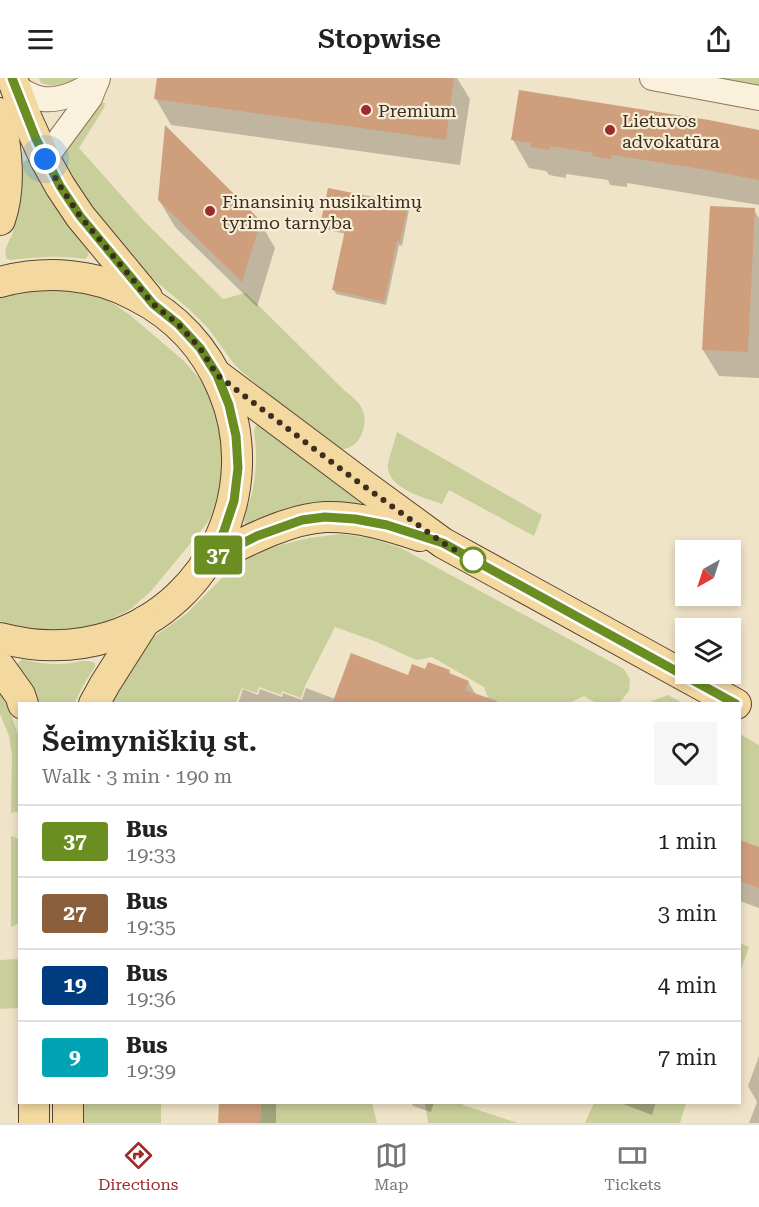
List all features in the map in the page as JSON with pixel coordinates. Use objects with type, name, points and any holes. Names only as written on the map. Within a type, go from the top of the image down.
[{"type":"main road","points":[[14,83],[27,119],[60,186],[80,216],[153,304]]},
{"type":"main road","points":[[0,113],[6,149],[5,205],[0,220]]},
{"type":"main road","points":[[0,282],[53,274],[88,278],[122,288],[153,304],[178,324],[200,348],[217,375],[229,405],[236,436],[238,468],[234,501],[224,531],[209,560],[191,584],[170,604],[145,621],[112,636],[75,645],[38,646],[0,638]]},
{"type":"main road","points":[[217,375],[443,543],[734,702]]},
{"type":"main road","points":[[209,560],[257,536],[302,520],[325,517],[355,519],[387,525],[443,543]]},
{"type":"main road","points":[[95,702],[145,621]]},
{"type":"main road","points":[[0,667],[22,702]]},
{"type":"main road","points":[[741,706],[759,716]]},
{"type":"main road","points":[[34,1104],[34,1123]]},
{"type":"main road","points":[[68,1104],[68,1123]]},
{"type":"street","points":[[651,78],[759,98]]},
{"type":"street","points":[[14,83],[30,95],[42,99],[64,98],[85,89],[97,80]]},
{"type":"street","points":[[45,159],[85,104],[97,80]]},
{"type":"green space","points":[[39,78],[75,78],[67,84],[54,86],[41,83]]},
{"type":"green space","points":[[701,78],[759,78],[759,89]]},
{"type":"green space","points":[[97,102],[105,103],[104,108],[79,148],[144,221],[223,299],[246,293],[358,402],[365,422],[362,434],[355,444],[344,449],[330,446],[241,371],[208,328],[152,278],[99,220],[64,167],[63,157]]},
{"type":"green space","points":[[26,160],[31,161],[61,212],[87,249],[89,255],[85,259],[39,257],[7,259],[6,249],[15,224],[23,163]]},
{"type":"green space","points":[[46,285],[99,296],[114,304],[184,361],[203,383],[219,414],[225,470],[216,506],[208,522],[152,590],[131,609],[104,623],[90,628],[54,633],[23,629],[0,621],[0,295]]},
{"type":"green space","points":[[259,424],[363,503],[362,506],[245,524],[245,514],[253,489],[255,472],[254,430]]},
{"type":"green space","points":[[397,432],[542,515],[534,536],[449,490],[442,504],[399,486],[389,472],[388,464]]},
{"type":"green space","points":[[341,534],[370,538],[401,548],[624,669],[630,679],[629,691],[618,702],[594,702],[584,696],[571,702],[486,702],[488,698],[484,687],[432,657],[416,660],[377,642],[335,627],[301,698],[282,691],[281,695],[259,687],[257,693],[242,688],[236,702],[107,702],[151,639],[186,614],[226,574],[245,560],[268,548],[309,538]]},
{"type":"green space","points":[[22,659],[56,664],[87,661],[95,663],[95,667],[75,702],[36,702],[16,667]]},
{"type":"green space","points":[[0,692],[18,734],[18,811],[11,813],[12,756],[9,736],[0,714]]},
{"type":"green space","points":[[668,695],[681,702],[651,702]]},
{"type":"green space","points":[[741,735],[759,745],[759,847],[741,840]]},
{"type":"green space","points":[[11,836],[18,839],[18,924],[11,927]]},
{"type":"green space","points":[[741,943],[749,947],[741,969]]},
{"type":"green space","points":[[0,960],[18,960],[18,1008],[0,1009]]},
{"type":"green space","points":[[79,1104],[161,1104],[161,1123],[79,1123]]},
{"type":"green space","points":[[261,1104],[372,1104],[377,1123],[260,1123]]},
{"type":"green space","points":[[425,1104],[463,1104],[518,1123],[428,1123]]},
{"type":"green space","points":[[593,1104],[686,1104],[680,1123],[585,1123]]},
{"type":"building","name":"Premium","points":[[157,78],[454,78],[446,140],[154,99]]},
{"type":"building","name":"Lietuvos advokatūra","points":[[519,90],[759,130],[759,180],[612,155],[611,159],[592,156],[593,153],[550,146],[550,150],[531,147],[531,143],[511,140]]},
{"type":"building","name":"Finansinių nusikaltimų tyrimo tarnyba","points":[[165,125],[260,220],[242,282],[158,200]]},
{"type":"building","points":[[328,188],[408,204],[400,242],[397,241],[384,302],[332,290],[345,230],[320,225]]},
{"type":"building","points":[[710,206],[755,208],[748,352],[702,350]]},
{"type":"building","points":[[351,653],[408,675],[412,664],[425,669],[428,662],[450,670],[449,673],[469,681],[465,690],[497,701],[497,702],[333,702]]},
{"type":"building","points":[[741,840],[759,847],[759,888],[741,881]]},
{"type":"building","points":[[219,1104],[261,1104],[260,1123],[218,1123]]},
{"type":"bus line","name":"37","points":[[12,78],[45,159],[80,216],[153,304],[178,324],[200,348],[217,375],[229,405],[236,436],[238,468],[234,501],[224,531],[209,560],[257,536],[302,520],[325,517],[355,519],[387,525],[443,543],[732,702]]},
{"type":"place","name":"Premium","points":[[366,110]]},
{"type":"place","name":"Lietuvos advokatūra","points":[[610,130]]},
{"type":"place","name":"Finansinių nusikaltimų tyrimo tarnyba","points":[[210,211]]},
{"type":"route","points":[[45,159],[80,216],[153,304],[178,324],[200,348],[217,375],[443,543],[482,565],[473,560]]}]
